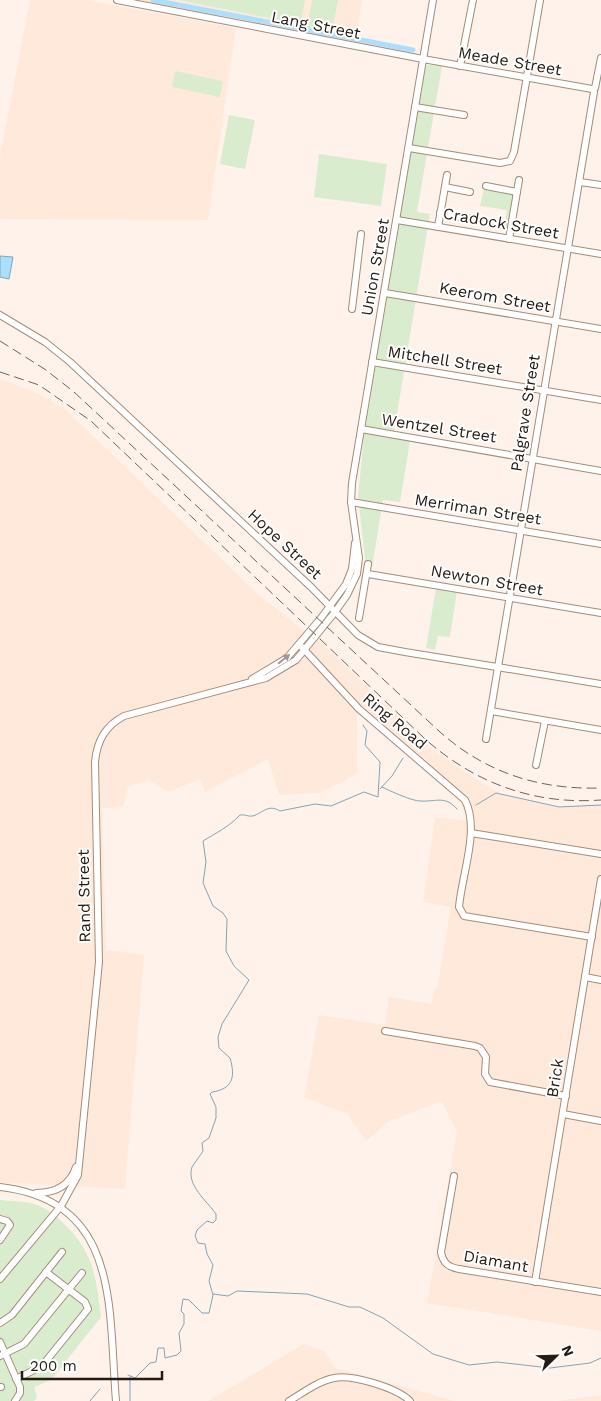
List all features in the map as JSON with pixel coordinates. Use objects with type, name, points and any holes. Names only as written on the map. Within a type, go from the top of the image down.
[{"type":"street","name":"Lang Street","points":[[117,0],[422,59]]},
{"type":"street","name":"Union Street","points":[[305,650],[347,595],[357,574],[359,558],[351,502],[361,429],[433,0]]},
{"type":"street","points":[[460,66],[473,0]]},
{"type":"street","points":[[409,148],[500,164],[510,161],[514,152],[525,78],[540,0]]},
{"type":"street","name":"Palgrave Street","points":[[486,739],[543,390],[601,58]]},
{"type":"street","name":"Meade Street","points":[[422,59],[596,90]]},
{"type":"street","points":[[415,107],[464,115]]},
{"type":"street","points":[[438,227],[446,175]]},
{"type":"street","points":[[509,239],[519,180]]},
{"type":"street","points":[[580,182],[601,185]]},
{"type":"street","points":[[486,186],[517,192]]},
{"type":"street","points":[[445,187],[470,192]]},
{"type":"street","points":[[440,213],[476,220]]},
{"type":"street","name":"Cradock Street","points":[[397,220],[601,254]]},
{"type":"street","points":[[352,308],[361,234]]},
{"type":"street","name":"Keerom Street","points":[[385,292],[601,329]]},
{"type":"street","name":"Hope Street","points":[[0,315],[45,342],[70,362],[330,606],[358,635],[378,647],[601,684]]},
{"type":"street","name":"Mitchell Street","points":[[372,362],[601,400]]},
{"type":"street","name":"Wentzel Street","points":[[361,429],[532,457],[601,471]]},
{"type":"street","name":"Merriman Street","points":[[351,502],[601,544]]},
{"type":"street","name":"Union Street","points":[[299,644],[330,606],[350,574],[356,540]]},
{"type":"street","points":[[359,618],[368,574],[368,564]]},
{"type":"street","name":"Newton Street","points":[[368,574],[601,613]]},
{"type":"street","name":"Ring Road","points":[[299,644],[359,709],[460,794],[468,807],[471,818],[471,833]]},
{"type":"street","name":"Rand Street","points":[[245,683],[280,663],[299,644]]},
{"type":"street","name":"Rand Street","points":[[0,1279],[61,1206],[76,1182],[99,962],[96,750],[104,732],[124,716],[277,673],[291,664],[305,650]]},
{"type":"street","points":[[491,712],[601,730]]},
{"type":"street","points":[[536,765],[545,721]]},
{"type":"street","points":[[592,937],[468,918],[462,914],[459,907],[471,833],[601,854]]},
{"type":"street","name":"Brick","points":[[534,1282],[601,879]]},
{"type":"street","points":[[585,977],[601,980]]},
{"type":"street","points":[[385,1031],[474,1046],[484,1052],[486,1057],[485,1074],[490,1082],[566,1096]]},
{"type":"street","points":[[563,1114],[601,1120]]},
{"type":"street","points":[[0,1187],[29,1192],[49,1192],[63,1187],[72,1177],[80,1154]]},
{"type":"street","name":"Diamant","points":[[454,1176],[441,1252],[443,1261],[452,1268],[601,1292]]},
{"type":"street","points":[[29,1192],[61,1206],[90,1238],[104,1269],[116,1401]]},
{"type":"street","points":[[0,1219],[7,1221],[10,1225],[0,1240]]},
{"type":"street","points":[[0,1323],[12,1315],[62,1252]]},
{"type":"street","points":[[16,1379],[42,1366],[87,1312],[88,1304],[46,1272]]},
{"type":"street","points":[[3,1355],[24,1344],[82,1273]]},
{"type":"street","points":[[0,1342],[3,1355],[16,1379],[20,1393],[15,1401]]},
{"type":"street","points":[[289,1401],[322,1382],[340,1377],[396,1391],[410,1401]]},
{"type":"shaded area","points":[[30,0],[86,0],[236,28],[208,220],[0,219],[0,157]]},
{"type":"shaded area","points":[[139,0],[362,0],[355,46]]},
{"type":"shaded area","points":[[0,379],[39,394],[67,411],[260,596],[325,647],[432,749],[466,773],[503,795],[557,808],[601,805],[601,1331],[427,1303],[457,1132],[442,1101],[389,1121],[366,1141],[347,1114],[304,1097],[319,1015],[385,1025],[389,997],[432,1004],[434,989],[437,989],[451,907],[423,902],[435,817],[468,821],[459,799],[357,713],[357,774],[320,793],[279,795],[268,759],[205,792],[200,779],[168,792],[149,780],[128,787],[123,807],[102,808],[106,950],[144,955],[125,1189],[0,1182]]},
{"type":"shaded area","points":[[304,1344],[325,1352],[335,1368],[455,1401],[208,1401]]},
{"type":"shaded area","points":[[601,1395],[601,1401],[558,1401]]},
{"type":"green space","points":[[178,0],[305,0],[300,24]]},
{"type":"green space","points":[[312,0],[338,0],[332,32],[307,28]]},
{"type":"green space","points":[[428,65],[442,66],[417,212],[430,214],[393,438],[410,441],[400,502],[383,500],[372,568],[366,568],[358,496],[364,437],[425,68]]},
{"type":"green space","points":[[175,71],[223,81],[220,97],[172,87]]},
{"type":"green space","points":[[229,115],[255,120],[245,169],[220,164]]},
{"type":"green space","points":[[319,154],[387,164],[381,206],[314,197]]},
{"type":"green space","points":[[484,189],[513,194],[508,229],[504,230],[507,210],[480,206]]},
{"type":"green space","points":[[436,588],[457,591],[450,637],[438,636],[435,650],[426,648]]},
{"type":"green space","points":[[0,1200],[34,1204],[47,1209],[81,1244],[92,1266],[95,1277],[101,1317],[51,1380],[34,1387],[37,1397],[34,1401],[0,1401]]},
{"type":"water","points":[[0,256],[13,257],[9,279],[0,277]]},
{"type":"waterway","points":[[153,0],[413,50]]},
{"type":"waterway","points":[[128,1375],[135,1378],[150,1363],[156,1362],[158,1348],[164,1348],[165,1358],[177,1355],[181,1351],[179,1333],[184,1324],[184,1314],[181,1311],[183,1299],[189,1300],[202,1313],[209,1313],[213,1295],[209,1281],[213,1265],[207,1254],[205,1244],[198,1243],[195,1236],[197,1230],[207,1221],[213,1223],[216,1220],[216,1214],[198,1192],[191,1174],[192,1167],[203,1151],[202,1143],[209,1138],[216,1118],[216,1107],[210,1094],[228,1085],[232,1077],[233,1071],[230,1058],[219,1048],[218,1037],[222,1024],[249,980],[234,966],[226,951],[227,919],[223,913],[213,906],[203,883],[206,862],[203,841],[227,826],[240,815],[253,816],[269,808],[280,811],[315,804],[331,806],[364,792],[378,797],[380,762],[365,745],[367,731],[363,725]]},
{"type":"waterway","points":[[380,789],[392,776],[403,758]]},
{"type":"waterway","points":[[382,787],[416,801],[440,800],[448,802],[457,809]]},
{"type":"waterway","points":[[476,805],[496,793],[559,807],[601,805]]},
{"type":"waterway","points":[[213,1294],[228,1296],[237,1291],[307,1294],[349,1307],[360,1307],[383,1318],[433,1354],[469,1365],[497,1362],[550,1368],[590,1363],[601,1358]]},
{"type":"waterway","points":[[130,1377],[130,1401]]},
{"type":"waterway","points":[[90,1401],[100,1389]]},
{"type":"railway","points":[[0,341],[46,370],[74,392],[440,732],[458,746],[495,768],[535,782],[578,788],[601,788]]},
{"type":"railway","points":[[0,372],[39,385],[91,421],[443,754],[484,779],[506,788],[552,799],[576,801],[601,800]]}]
